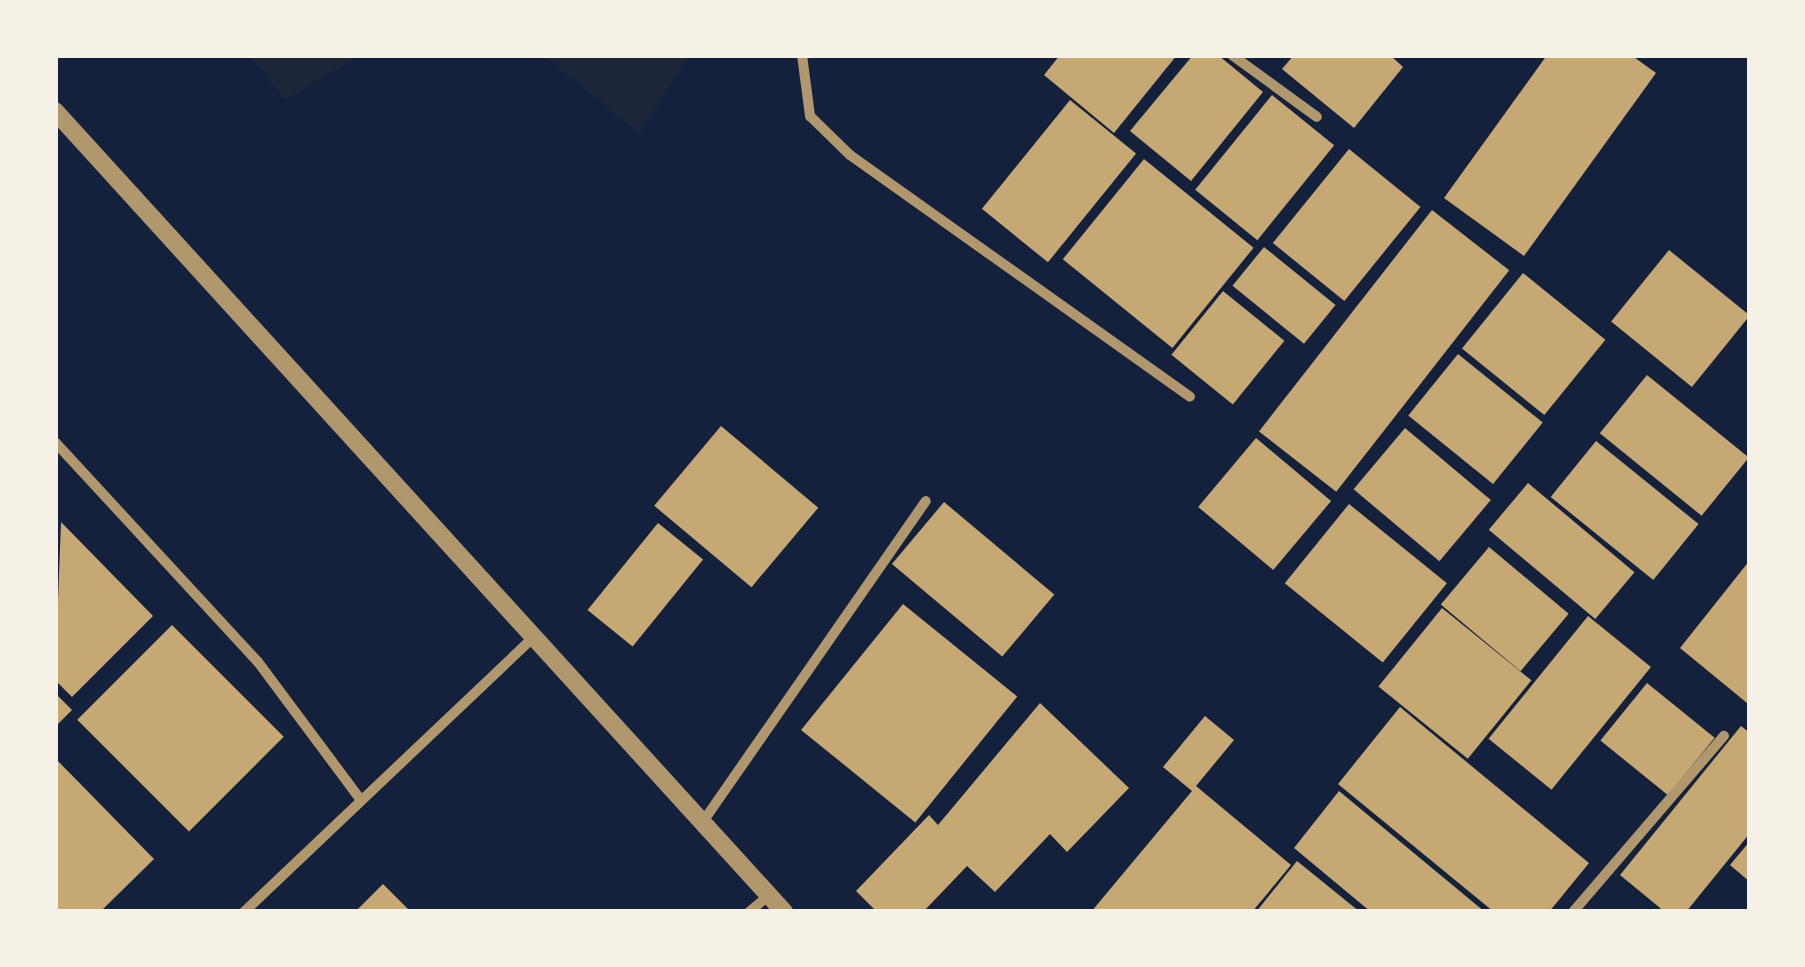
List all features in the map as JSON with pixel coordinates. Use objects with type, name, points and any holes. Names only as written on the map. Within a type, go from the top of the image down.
[{"type":"street","points":[[802,55],[810,116],[850,155],[1190,397]]},
{"type":"street","points":[[1232,55],[1317,117]]},
{"type":"street","points":[[55,111],[784,912]]},
{"type":"street","points":[[55,442],[258,662],[361,800]]},
{"type":"street","points":[[701,824],[926,501]]},
{"type":"street","points":[[244,912],[532,638]]},
{"type":"street","points":[[1573,912],[1724,736]]},
{"type":"street","points":[[749,912],[768,896]]},
{"type":"shaded area","points":[[250,55],[360,55],[285,100]]},
{"type":"shaded area","points":[[544,55],[690,55],[639,134]]},
{"type":"building","points":[[1060,55],[1177,55],[1114,133],[1044,75]]},
{"type":"building","points":[[1193,55],[1218,55],[1263,92],[1191,181],[1130,131]]},
{"type":"building","points":[[1294,55],[1390,55],[1403,67],[1354,128],[1282,69]]},
{"type":"building","points":[[1547,55],[1631,55],[1656,73],[1524,256],[1444,198]]},
{"type":"building","points":[[1272,95],[1334,145],[1257,240],[1195,190]]},
{"type":"building","points":[[1070,100],[1136,153],[1048,262],[982,209]]},
{"type":"building","points":[[1349,149],[1420,207],[1344,301],[1273,243]]},
{"type":"building","points":[[1144,159],[1254,248],[1172,348],[1063,259]]},
{"type":"building","points":[[1432,210],[1509,270],[1336,492],[1259,431]]},
{"type":"building","points":[[1264,247],[1335,305],[1304,344],[1233,286]]},
{"type":"building","points":[[1669,250],[1750,315],[1692,387],[1611,321]]},
{"type":"building","points":[[1523,273],[1605,340],[1544,415],[1462,348]]},
{"type":"building","points":[[1223,291],[1284,341],[1233,404],[1171,355]]},
{"type":"building","points":[[1458,354],[1543,423],[1493,484],[1408,415]]},
{"type":"building","points":[[1647,375],[1749,457],[1702,516],[1600,433]]},
{"type":"building","points":[[721,426],[818,508],[751,587],[654,506]]},
{"type":"building","points":[[1405,428],[1491,500],[1439,561],[1354,489]]},
{"type":"building","points":[[1256,438],[1331,501],[1273,570],[1198,507]]},
{"type":"building","points":[[1596,441],[1699,524],[1653,580],[1551,497]]},
{"type":"building","points":[[1528,483],[1634,572],[1595,619],[1489,530]]},
{"type":"building","points":[[944,502],[1054,595],[1002,657],[892,564]]},
{"type":"building","points":[[1349,504],[1447,583],[1383,663],[1285,583]]},
{"type":"building","points":[[61,522],[153,616],[72,697],[55,680]]},
{"type":"building","points":[[658,523],[703,560],[633,647],[588,610]]},
{"type":"building","points":[[1489,547],[1569,614],[1520,671],[1441,604]]},
{"type":"building","points":[[1750,560],[1750,699],[1747,703],[1680,648]]},
{"type":"building","points":[[903,604],[1017,697],[915,822],[801,730]]},
{"type":"building","points":[[1442,608],[1531,680],[1468,759],[1378,686]]},
{"type":"building","points":[[1588,616],[1651,667],[1552,790],[1489,739]]},
{"type":"building","points":[[172,625],[284,737],[189,831],[77,720]]},
{"type":"building","points":[[1647,683],[1715,738],[1668,795],[1600,741]]},
{"type":"building","points":[[55,693],[72,710],[55,727]]},
{"type":"building","points":[[1040,703],[1129,788],[1067,852],[1050,834],[995,892],[967,866],[923,912],[877,912],[856,891],[929,815],[938,825]]},
{"type":"building","points":[[1400,707],[1589,863],[1549,912],[1494,912],[1338,784]]},
{"type":"building","points":[[1205,716],[1234,740],[1196,786],[1291,865],[1252,912],[1091,912],[1192,791],[1163,767]]},
{"type":"building","points":[[1741,726],[1750,733],[1750,833],[1686,912],[1665,912],[1620,875]]},
{"type":"building","points":[[55,758],[154,859],[100,912],[55,912]]},
{"type":"building","points":[[1339,791],[1485,912],[1371,912],[1294,848]]},
{"type":"building","points":[[1750,841],[1750,882],[1730,865]]},
{"type":"building","points":[[1297,861],[1360,912],[1256,912]]},
{"type":"building","points":[[383,884],[411,912],[355,912]]}]
